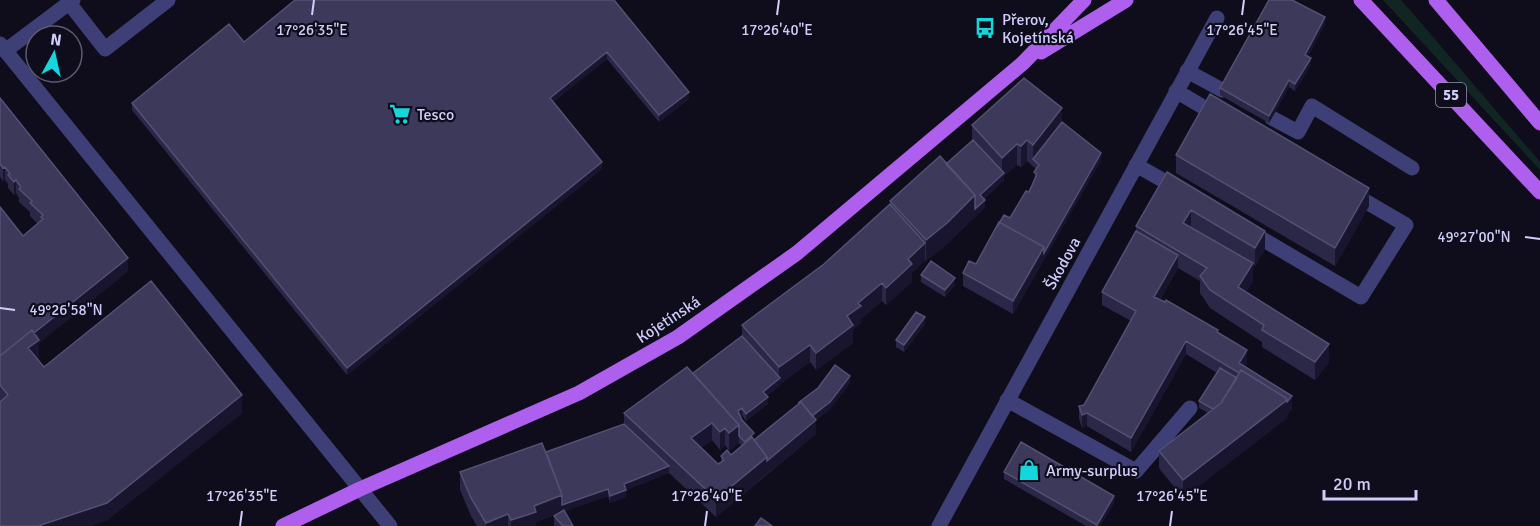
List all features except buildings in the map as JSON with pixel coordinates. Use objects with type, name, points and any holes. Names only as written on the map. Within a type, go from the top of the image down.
[{"type":"main road","name":"Kojetínská","points":[[283,526],[360,489],[579,393],[678,337],[797,253],[1023,63],[1084,0]]},
{"type":"main road","name":"Kojetínská","points":[[1023,63],[1126,0]]},
{"type":"main road","name":"55","points":[[1361,0],[1540,192]]},
{"type":"main road","points":[[1436,0],[1540,123]]},
{"type":"main road","points":[[1441,0],[1450,16]]},
{"type":"street","points":[[168,0],[105,49],[71,1],[3,47],[390,526]]},
{"type":"street","name":"Škodova","points":[[939,526],[1217,18]]},
{"type":"street","points":[[1187,71],[1222,90]]},
{"type":"street","points":[[1176,91],[1236,126]]},
{"type":"street","points":[[1272,118],[1298,132],[1312,106],[1412,168]]},
{"type":"street","points":[[1136,165],[1196,200]]},
{"type":"street","points":[[1237,224],[1360,297],[1406,225],[1336,184]]},
{"type":"street","points":[[1007,400],[1136,471],[1190,408]]},
{"type":"green space","points":[[1383,0],[1401,0],[1540,162],[1540,170]]},
{"type":"place","name":"Přerov, Kojetínská","points":[[985,28]]},
{"type":"place","name":"Tesco","points":[[400,114]]},
{"type":"place","name":"Army-surplus","points":[[1029,470]]}]
